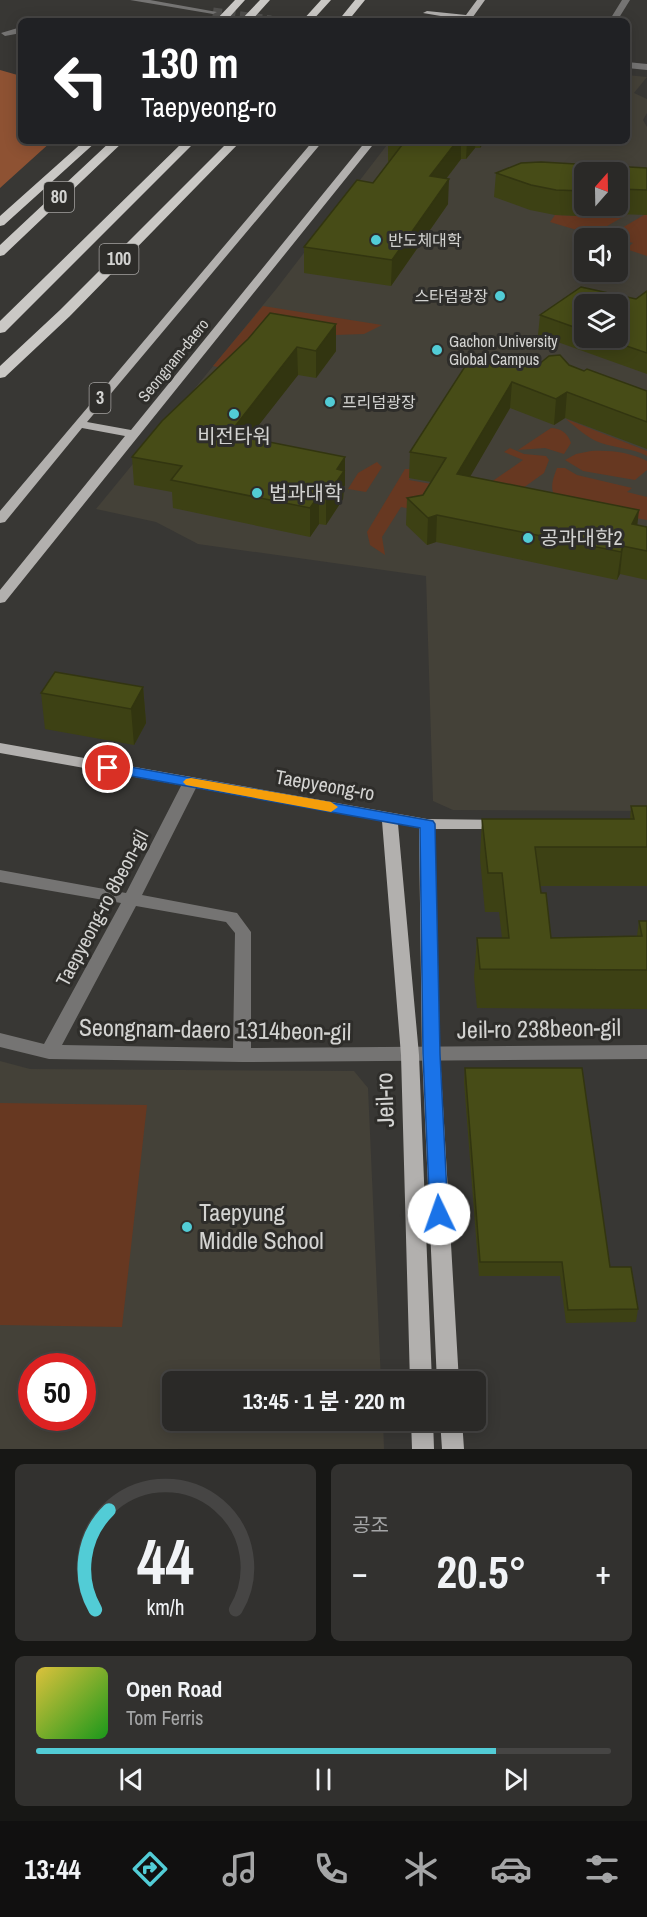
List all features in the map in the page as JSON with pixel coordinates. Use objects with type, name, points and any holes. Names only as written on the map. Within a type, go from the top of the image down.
[{"type":"highway","points":[[223,18],[240,0]]},
{"type":"highway","points":[[248,18],[265,0]]},
{"type":"highway","points":[[310,18],[326,0]]},
{"type":"highway","points":[[345,18],[360,0]]},
{"type":"highway","name":"80","points":[[0,222],[88,144]]},
{"type":"highway","name":"80","points":[[0,252],[114,144]]},
{"type":"highway","name":"100","points":[[0,329],[187,144]]},
{"type":"highway","name":"100","points":[[0,374],[232,144]]},
{"type":"main road","points":[[468,18],[481,0]]},
{"type":"main road","points":[[424,17],[434,4]]},
{"type":"main road","name":"Seongnam-daero","points":[[0,519],[315,144]]},
{"type":"main road","name":"Seongnam-daero","points":[[0,599],[369,144]]},
{"type":"main road","points":[[78,424],[134,434]]},
{"type":"main road","name":"Taepyeong-ro","points":[[0,748],[428,824],[520,824]]},
{"type":"main road","name":"Jeil-ro","points":[[390,818],[411,1055],[421,1371]]},
{"type":"main road","points":[[428,824],[431,1054],[447,1371]]},
{"type":"main road","points":[[422,1431],[423,1449]]},
{"type":"main road","points":[[452,1431],[453,1449]]},
{"type":"street","points":[[134,0],[213,12]]},
{"type":"street","points":[[184,7],[192,0]]},
{"type":"street","points":[[616,18],[626,0]]},
{"type":"street","points":[[5,33],[18,31]]},
{"type":"street","points":[[630,65],[647,67]]},
{"type":"street","name":"Taepyeong-ro 8beon-gil","points":[[49,1052],[131,900],[191,782]]},
{"type":"street","points":[[0,876],[231,917],[243,932],[242,1055]]},
{"type":"street","name":"Seongnam-daero 1314beon-gil","points":[[0,1040],[49,1052],[242,1055],[431,1054]]},
{"type":"street","name":"Jeil-ro 238beon-gil","points":[[431,1054],[647,1052]]},
{"type":"shaded area","points":[[0,70],[18,75],[18,144],[49,144],[0,188]]},
{"type":"shaded area","name":"Gachon University Global Campus","points":[[630,75],[647,77],[634,93],[647,99],[647,113],[643,120],[647,127],[647,811],[453,810],[433,801],[426,576],[198,544],[156,522],[96,509],[277,288],[388,144],[630,144]]},
{"type":"shaded area","points":[[555,215],[625,216],[604,228],[574,229],[550,222]]},
{"type":"shaded area","points":[[647,215],[647,256],[628,250],[633,243],[628,242],[628,228],[622,228]]},
{"type":"shaded area","points":[[263,306],[382,325],[364,334],[335,335],[231,370],[213,366]]},
{"type":"shaded area","points":[[566,419],[647,451],[647,456],[596,441]]},
{"type":"shaded area","points":[[551,428],[558,429],[570,439],[571,443],[564,454],[545,448],[518,450]]},
{"type":"shaded area","points":[[510,448],[524,454],[546,456],[549,460],[544,473],[516,493],[484,487],[523,460],[504,452]]},
{"type":"shaded area","points":[[613,451],[633,455],[647,461],[647,470],[635,480],[583,471],[565,460],[576,454]]},
{"type":"shaded area","points":[[377,462],[382,467],[366,492],[348,489],[358,473]]},
{"type":"shaded area","points":[[557,468],[565,468],[577,475],[632,488],[627,492],[647,497],[647,520],[584,509],[562,501],[555,496],[552,489]]},
{"type":"shaded area","points":[[405,469],[415,469],[409,480],[432,484],[416,510],[401,507],[382,537],[385,555],[370,545],[367,532]]},
{"type":"shaded area","name":"Taepyung Middle School","points":[[0,1061],[30,1069],[354,1071],[368,1088],[381,1371],[162,1371],[162,1431],[383,1431],[384,1449],[0,1449]]},
{"type":"shaded area","points":[[0,1103],[147,1105],[122,1327],[0,1325]]},
{"type":"building","points":[[403,144],[455,144],[430,176],[449,179],[392,260],[304,247],[357,180],[373,183]]},
{"type":"building","points":[[521,163],[574,164],[574,191],[531,185],[496,173]]},
{"type":"building","points":[[628,167],[647,168],[647,190],[628,189]]},
{"type":"building","points":[[581,287],[613,294],[574,294],[574,327],[540,315]]},
{"type":"building","points":[[647,291],[647,353],[628,347],[628,297],[636,299]]},
{"type":"building","points":[[270,313],[336,324],[316,351],[297,347],[229,434],[345,457],[337,469],[344,471],[326,497],[319,495],[310,508],[171,480],[182,466],[132,457],[162,421],[248,339]]},
{"type":"building","points":[[473,354],[538,365],[549,356],[560,355],[569,365],[584,371],[587,369],[647,391],[647,422],[567,392],[556,399],[512,382],[457,474],[639,510],[632,524],[647,527],[647,551],[623,546],[621,552],[437,515],[428,518],[407,498],[423,495],[446,458],[410,452]]},
{"type":"building","points":[[55,672],[143,687],[131,709],[41,693]]},
{"type":"building","points":[[631,806],[647,806],[647,847],[535,847],[541,893],[546,893],[551,938],[642,936],[639,921],[647,921],[647,970],[480,969],[477,938],[509,938],[502,873],[488,873],[482,819],[634,819]]},
{"type":"building","points":[[465,1068],[582,1068],[610,1267],[631,1267],[638,1309],[568,1310],[562,1262],[480,1262]]},
{"type":"tunnel","points":[[213,12],[256,18]]},
{"type":"slow traffic","points":[[191,782],[331,807]]},
{"type":"place","name":"반도체대학","points":[[376,240]]},
{"type":"place","name":"스타덤광장","points":[[500,296]]},
{"type":"place","name":"Gachon University Global Campus","points":[[437,350]]},
{"type":"place","name":"프리덤광장","points":[[330,402]]},
{"type":"place","name":"비전타워","points":[[234,414]]},
{"type":"place","name":"법과대학","points":[[257,493]]},
{"type":"place","name":"공과대학2","points":[[528,538]]},
{"type":"place","name":"Taepyung Middle School","points":[[187,1227]]},
{"type":"route","points":[[108,768],[428,824],[431,1054],[439,1214]]}]
